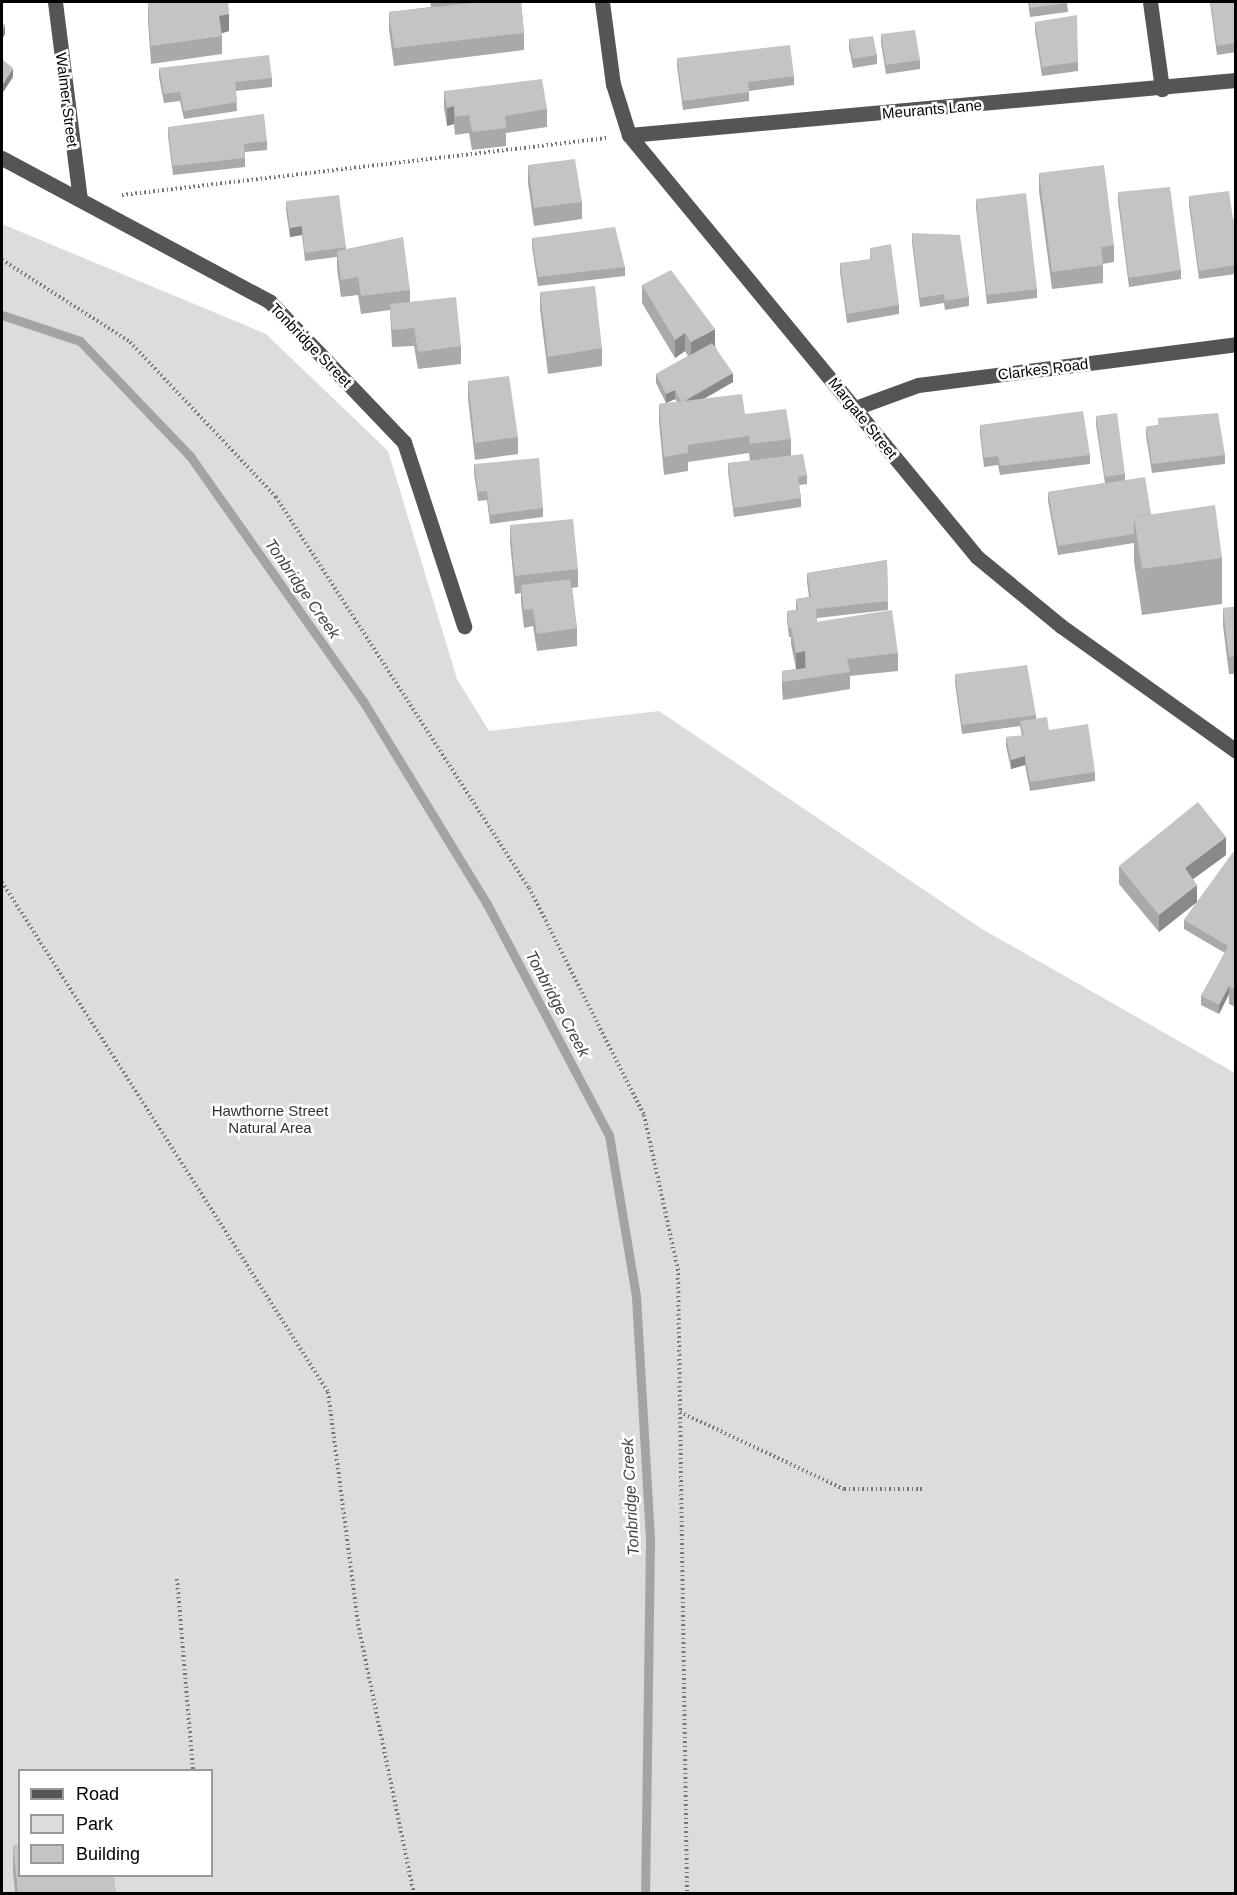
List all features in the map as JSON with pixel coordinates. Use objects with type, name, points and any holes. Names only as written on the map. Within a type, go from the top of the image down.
[{"type":"street","name":"Walmer Street","points":[[55,2],[80,199]]},
{"type":"street","name":"Margate Street","points":[[602,2],[613,84],[629,135],[976,557],[1236,751]]},
{"type":"street","points":[[1150,2],[1162,89]]},
{"type":"street","name":"Meurants Lane","points":[[629,135],[1162,89],[1236,80]]},
{"type":"street","name":"Tonbridge Street","points":[[2,158],[270,302],[390,426],[415,472],[464,626]]},
{"type":"street","name":"Clarkes Road","points":[[855,408],[918,386],[1236,344]]},
{"type":"path","points":[[80,199],[629,135]]},
{"type":"path","points":[[2,260],[130,342],[276,497],[529,888],[644,1115],[678,1269],[687,1893]]},
{"type":"path","points":[[2,882],[328,1392],[358,1624],[414,1893]]},
{"type":"path","points":[[680,1412],[844,1489],[924,1489]]},
{"type":"path","points":[[177,1580],[193,1769]]},
{"type":"green space","name":"Hawthorne Street Natural Area","points":[[2,224],[266,334],[388,451],[457,679],[489,731],[659,711],[982,929],[1235,1073],[1235,1893],[2,1893]]},
{"type":"building","points":[[228,2],[229,14],[219,16],[222,36],[151,46],[148,3]]},
{"type":"building","points":[[480,2],[521,2],[524,33],[394,48],[389,12]]},
{"type":"building","points":[[1029,2],[1067,2],[1068,3],[1030,8]]},
{"type":"building","points":[[1211,2],[1236,2],[1236,43],[1217,46]]},
{"type":"building","points":[[1077,15],[1078,62],[1042,67],[1035,22]]},
{"type":"building","points":[[915,30],[920,60],[886,65],[881,34]]},
{"type":"building","points":[[873,36],[877,55],[853,59],[849,39]]},
{"type":"building","points":[[790,45],[794,76],[748,82],[749,92],[683,101],[677,58]]},
{"type":"building","points":[[269,55],[272,78],[235,82],[237,102],[184,111],[180,92],[164,94],[159,68]]},
{"type":"building","points":[[2,59],[13,68],[2,85]]},
{"type":"building","points":[[542,79],[547,109],[505,116],[506,128],[472,132],[469,115],[455,117],[454,106],[447,108],[444,91]]},
{"type":"building","points":[[264,114],[267,141],[244,144],[245,158],[173,166],[168,127]]},
{"type":"building","points":[[575,159],[582,202],[534,208],[528,165]]},
{"type":"building","points":[[1104,165],[1114,245],[1101,247],[1103,265],[1052,272],[1039,173]]},
{"type":"building","points":[[1170,187],[1181,270],[1129,278],[1118,192]]},
{"type":"building","points":[[1229,191],[1233,219],[1236,218],[1236,265],[1199,271],[1189,196]]},
{"type":"building","points":[[1026,193],[1037,289],[987,295],[976,199]]},
{"type":"building","points":[[339,195],[346,247],[305,253],[302,226],[290,228],[286,201]]},
{"type":"building","points":[[615,227],[625,267],[538,277],[532,238]]},
{"type":"building","points":[[912,233],[960,235],[969,297],[945,301],[944,294],[920,298]]},
{"type":"building","points":[[403,237],[410,290],[361,296],[358,277],[341,280],[337,251]]},
{"type":"building","points":[[891,244],[899,305],[847,314],[840,263],[871,259],[870,248]]},
{"type":"building","points":[[671,270],[715,329],[691,342],[685,333],[675,340],[642,285]]},
{"type":"building","points":[[595,286],[602,348],[548,357],[540,292]]},
{"type":"building","points":[[456,297],[461,346],[418,352],[414,328],[392,330],[390,304]]},
{"type":"building","points":[[712,343],[733,373],[684,401],[681,401],[675,390],[666,394],[656,374]]},
{"type":"building","points":[[509,376],[518,437],[475,443],[468,381]]},
{"type":"building","points":[[742,394],[745,414],[786,409],[791,439],[750,444],[749,436],[688,445],[688,453],[664,457],[659,404]]},
{"type":"building","points":[[1083,411],[1090,455],[1000,466],[998,456],[984,458],[980,425]]},
{"type":"building","points":[[1117,413],[1125,474],[1105,477],[1096,416]]},
{"type":"building","points":[[1218,413],[1225,455],[1152,464],[1146,427],[1158,425],[1158,418]]},
{"type":"building","points":[[803,454],[807,475],[798,477],[801,498],[734,508],[728,463]]},
{"type":"building","points":[[539,458],[543,508],[490,515],[487,491],[478,492],[474,464]]},
{"type":"building","points":[[1145,477],[1151,514],[1134,517],[1134,534],[1058,546],[1048,492]]},
{"type":"building","points":[[1215,505],[1222,558],[1142,569],[1134,517]]},
{"type":"building","points":[[573,519],[578,569],[515,576],[510,525]]},
{"type":"building","points":[[887,560],[888,601],[816,609],[817,622],[789,628],[787,611],[798,610],[796,599],[811,597],[807,573]]},
{"type":"building","points":[[570,579],[577,628],[537,634],[533,609],[524,610],[521,585]]},
{"type":"building","points":[[1236,607],[1236,656],[1229,657],[1223,608]]},
{"type":"building","points":[[892,610],[898,653],[847,659],[850,672],[783,682],[782,671],[806,668],[805,651],[796,653],[791,626]]},
{"type":"building","points":[[1027,665],[1036,715],[962,725],[955,674]]},
{"type":"building","points":[[1047,717],[1049,730],[1088,724],[1095,772],[1030,782],[1025,756],[1011,760],[1006,737],[1024,735],[1020,721]]},
{"type":"building","points":[[1198,802],[1226,837],[1185,868],[1197,885],[1159,915],[1119,866]]},
{"type":"building","points":[[1233,852],[1236,854],[1236,973],[1219,1005],[1201,996],[1228,946],[1184,920]]},
{"type":"building","points":[[1236,974],[1236,990],[1229,986]]},
{"type":"building","points":[[18,1844],[18,1877],[114,1877],[116,1893],[18,1893],[13,1845]]},
{"type":"waterway","name":"Tonbridge Creek","points":[[2,315],[80,341],[190,456],[363,701],[487,904],[609,1135],[636,1296],[650,1541],[645,1894]]}]
